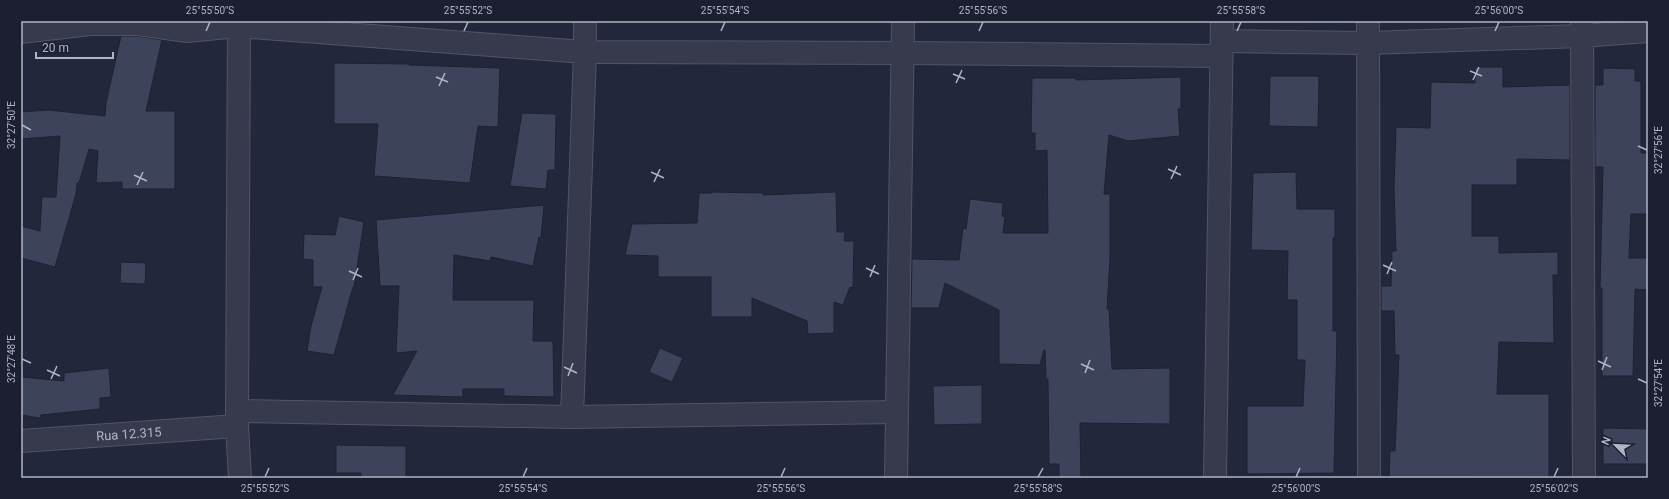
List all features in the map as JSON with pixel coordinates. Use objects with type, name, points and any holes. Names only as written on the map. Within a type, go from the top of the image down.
[{"type":"street","points":[[572,417],[585,52],[584,21]]},
{"type":"street","points":[[896,478],[903,21]]},
{"type":"street","points":[[1368,21],[1369,478]]},
{"type":"street","points":[[21,32],[90,23],[138,24],[187,30],[239,23],[585,52],[902,53],[1222,39],[1368,44],[1582,29],[1648,31]]},
{"type":"street","points":[[239,23],[237,418],[240,478]]},
{"type":"street","points":[[1582,29],[1584,478]]},
{"type":"street","points":[[1215,478],[1222,39]]},
{"type":"street","name":"Rua 12.315","points":[[21,441],[237,418],[572,417],[896,412]]},
{"type":"building","points":[[121,36],[137,36],[162,40],[146,111],[175,111],[175,189],[122,189],[122,182],[96,183],[98,151],[89,149],[79,183],[77,183],[76,194],[55,267],[21,258],[21,226],[40,231],[42,197],[56,197],[60,136],[21,139],[21,112],[49,110],[105,116],[106,103]]},
{"type":"building","points":[[334,63],[409,64],[500,68],[498,127],[478,126],[470,183],[374,176],[378,124],[334,124]]},
{"type":"building","points":[[1475,67],[1503,67],[1503,87],[1570,85],[1570,160],[1517,159],[1517,185],[1472,185],[1472,236],[1499,236],[1499,253],[1558,252],[1558,275],[1553,275],[1554,343],[1499,342],[1497,394],[1549,394],[1549,477],[1389,478],[1390,451],[1395,451],[1399,355],[1395,355],[1394,311],[1381,311],[1381,286],[1391,286],[1392,251],[1396,251],[1394,189],[1396,127],[1430,128],[1431,82],[1475,83]]},
{"type":"building","points":[[1603,68],[1635,69],[1635,81],[1641,81],[1641,153],[1648,153],[1648,214],[1631,214],[1629,258],[1648,258],[1648,290],[1635,289],[1633,376],[1602,376],[1602,288],[1600,288],[1603,167],[1595,167],[1595,85],[1603,85]]},
{"type":"building","points":[[1270,76],[1319,76],[1318,127],[1269,126]]},
{"type":"building","points":[[1181,77],[1181,109],[1178,109],[1180,136],[1128,141],[1109,135],[1104,194],[1110,194],[1110,259],[1107,309],[1109,309],[1112,369],[1170,368],[1170,424],[1080,423],[1081,478],[1059,478],[1059,464],[1049,464],[1048,379],[1046,379],[1045,350],[1040,365],[999,364],[999,310],[945,283],[939,308],[911,308],[912,259],[959,260],[963,228],[966,229],[970,199],[1003,203],[1002,216],[1005,217],[1003,233],[1048,233],[1047,150],[1035,151],[1035,133],[1031,133],[1032,78],[1076,78],[1076,80]]},
{"type":"building","points":[[522,113],[556,114],[555,170],[548,170],[546,189],[510,186]]},
{"type":"building","points":[[1296,172],[1297,209],[1335,209],[1335,238],[1333,238],[1333,331],[1337,331],[1334,473],[1247,474],[1247,406],[1303,406],[1305,360],[1297,360],[1297,300],[1287,300],[1288,251],[1251,250],[1253,173]]},
{"type":"building","points":[[836,192],[837,232],[845,232],[844,241],[854,241],[853,288],[850,287],[843,305],[834,302],[834,333],[808,334],[807,321],[752,298],[752,317],[711,317],[711,277],[658,277],[658,256],[625,255],[632,224],[697,223],[699,193],[763,193],[763,195]]},
{"type":"building","points":[[544,205],[541,238],[539,237],[533,266],[491,257],[490,261],[454,255],[453,300],[534,300],[533,341],[553,341],[554,397],[504,396],[504,389],[463,389],[463,397],[393,395],[417,351],[396,353],[399,286],[380,286],[376,220]]},
{"type":"building","points":[[339,216],[364,222],[354,287],[334,355],[307,351],[311,326],[322,287],[313,287],[313,260],[303,259],[304,234],[335,235]]},
{"type":"building","points":[[121,262],[146,263],[145,284],[120,283]]},
{"type":"building","points":[[660,348],[683,358],[672,382],[649,372]]},
{"type":"building","points":[[109,368],[111,397],[100,398],[100,409],[41,415],[40,418],[21,415],[21,377],[64,381],[64,373]]},
{"type":"building","points":[[982,385],[982,424],[934,425],[933,386]]},
{"type":"building","points":[[1603,428],[1648,429],[1648,464],[1603,464]]},
{"type":"building","points":[[336,445],[406,446],[406,478],[361,478],[361,473],[336,473]]}]
